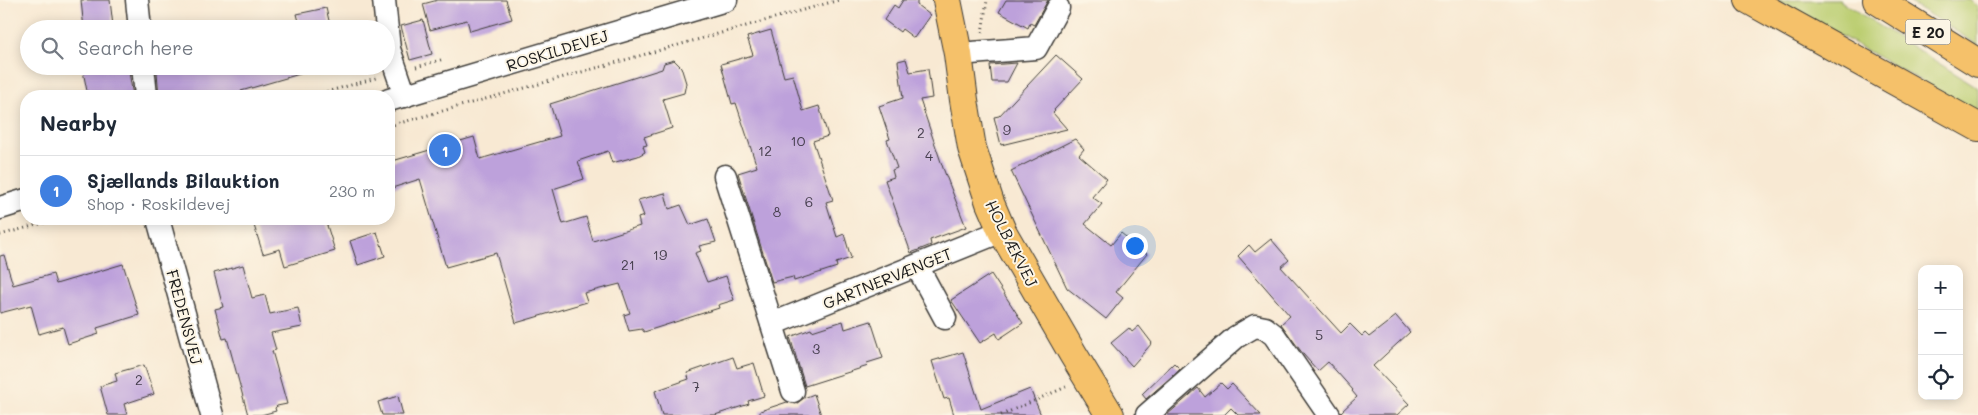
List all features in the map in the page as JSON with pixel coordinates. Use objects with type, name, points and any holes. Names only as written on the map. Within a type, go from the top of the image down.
[{"type":"main road","name":"HOLBÆKVEJ","points":[[947,0],[969,53]]},
{"type":"main road","name":"HOLBÆKVEJ","points":[[966,0],[969,53],[964,100],[972,148],[990,203],[1002,231],[1110,415]]},
{"type":"main road","points":[[1749,0],[1978,127]]},
{"type":"main road","name":"E 20","points":[[1878,0],[1978,63]]},
{"type":"street","points":[[137,0],[139,20]]},
{"type":"street","points":[[384,0],[386,20]]},
{"type":"street","name":"ROSKILDEVEJ","points":[[397,98],[726,0]]},
{"type":"street","points":[[969,53],[1036,48],[1058,8]]},
{"type":"street","points":[[395,66],[397,72],[397,98]]},
{"type":"street","points":[[144,75],[145,90]]},
{"type":"street","points":[[725,176],[793,391]]},
{"type":"street","points":[[0,208],[20,202]]},
{"type":"street","name":"FREDENSVEJ","points":[[160,225],[212,415]]},
{"type":"street","name":"GARTNERVÆNGET","points":[[772,324],[1002,231]]},
{"type":"street","points":[[917,266],[945,318]]},
{"type":"street","points":[[1148,415],[1236,337],[1255,326],[1265,328],[1274,335],[1329,415]]},
{"type":"path","points":[[395,124],[838,0]]},
{"type":"path","points":[[969,53],[987,0]]},
{"type":"path","points":[[333,90],[386,75]]},
{"type":"path","points":[[0,235],[36,225]]},
{"type":"path","points":[[1001,415],[1087,378]]},
{"type":"green space","points":[[1777,0],[1839,0],[1978,88],[1978,113]]},
{"type":"green space","points":[[1906,0],[1969,0],[1978,6],[1978,45]]},
{"type":"building","points":[[81,0],[110,0],[112,20],[83,20]]},
{"type":"building","points":[[438,0],[506,0],[512,19],[470,31],[467,20],[430,30],[423,4]]},
{"type":"building","points":[[903,0],[917,0],[917,5],[930,15],[914,38],[902,29],[900,32],[884,20],[894,5],[898,8]]},
{"type":"building","points":[[1006,0],[1048,0],[1034,25],[1030,23],[1028,28],[999,12]]},
{"type":"building","points":[[326,8],[329,20],[299,20],[297,14]]},
{"type":"building","points":[[423,20],[432,54],[410,60],[401,26]]},
{"type":"building","points":[[771,30],[784,77],[793,75],[803,111],[819,106],[828,136],[813,141],[833,200],[826,202],[837,237],[844,234],[851,258],[836,263],[837,267],[794,281],[793,277],[772,282],[738,173],[757,167],[736,103],[732,104],[721,64],[753,55],[747,37]]},
{"type":"building","points":[[1056,55],[1083,79],[1053,113],[1067,129],[1001,145],[994,117],[999,116]]},
{"type":"building","points":[[906,59],[910,72],[928,69],[932,98],[920,100],[943,168],[966,227],[930,240],[931,245],[911,253],[885,180],[894,177],[892,170],[897,168],[887,140],[890,139],[879,106],[903,98],[898,61]]},
{"type":"building","points":[[674,60],[681,67],[686,83],[684,93],[663,99],[672,128],[644,137],[647,145],[643,146],[645,152],[638,156],[612,163],[608,151],[578,161],[584,179],[553,189],[563,224],[586,217],[593,241],[640,226],[638,218],[644,216],[638,200],[665,193],[669,209],[681,205],[690,225],[708,219],[716,242],[699,246],[701,251],[695,253],[707,282],[726,276],[734,300],[718,305],[719,308],[644,332],[642,329],[629,331],[624,315],[630,313],[620,284],[584,293],[587,302],[516,323],[496,253],[446,267],[420,179],[395,187],[395,160],[474,137],[480,159],[560,136],[550,104],[662,69],[664,63]]},
{"type":"building","points":[[1017,63],[1007,82],[992,82],[990,65]]},
{"type":"building","points":[[84,75],[130,75],[132,90],[87,90]]},
{"type":"building","points":[[157,75],[296,75],[244,90],[158,90]]},
{"type":"building","points":[[1075,139],[1084,149],[1079,155],[1107,179],[1092,197],[1102,204],[1085,224],[1111,245],[1121,233],[1147,254],[1116,292],[1123,298],[1106,319],[1067,288],[1011,171]]},
{"type":"building","points":[[254,225],[327,225],[335,251],[285,266],[280,249],[263,254]]},
{"type":"building","points":[[377,232],[385,256],[358,265],[350,241]]},
{"type":"building","points":[[1271,239],[1289,260],[1281,267],[1341,333],[1350,324],[1362,336],[1365,333],[1369,337],[1396,316],[1410,332],[1373,366],[1409,404],[1397,415],[1342,415],[1341,412],[1357,397],[1353,390],[1328,362],[1318,371],[1303,354],[1281,324],[1290,316],[1238,256],[1249,245],[1255,252]]},
{"type":"building","points":[[4,255],[13,285],[53,274],[56,284],[123,264],[139,315],[97,328],[99,334],[68,344],[63,327],[39,334],[31,305],[0,313],[0,256]]},
{"type":"building","points":[[243,265],[252,298],[265,295],[270,314],[298,308],[302,327],[271,333],[276,350],[272,351],[287,404],[277,406],[275,408],[276,411],[261,415],[248,415],[227,338],[223,339],[215,309],[223,307],[214,273]]},
{"type":"building","points":[[991,274],[1023,323],[999,339],[996,333],[980,343],[951,300]]},
{"type":"building","points":[[843,321],[845,329],[871,321],[883,358],[867,363],[868,366],[805,386],[790,337],[811,329],[812,331]]},
{"type":"building","points":[[1139,326],[1152,343],[1132,366],[1111,343],[1129,328],[1132,332]]},
{"type":"building","points":[[963,352],[981,409],[1030,389],[1041,415],[954,415],[949,398],[944,399],[932,361]]},
{"type":"building","points":[[733,357],[737,368],[754,363],[764,396],[748,401],[749,404],[715,415],[662,415],[655,391],[689,379],[687,373]]},
{"type":"building","points":[[1174,363],[1180,369],[1146,399],[1142,394]]},
{"type":"building","points":[[144,365],[154,394],[124,404],[127,415],[108,415],[100,386],[117,381],[115,373]]},
{"type":"building","points":[[1221,383],[1227,389],[1232,384],[1261,415],[1238,415],[1231,408],[1224,415],[1167,415],[1198,388],[1205,397]]},
{"type":"building","points":[[814,394],[821,415],[760,415],[760,411],[787,402],[796,404]]},
{"type":"building","points":[[398,396],[403,415],[382,415],[378,402]]},
{"type":"place","name":"Sjællands Bilauktion","points":[[445,150]]}]
